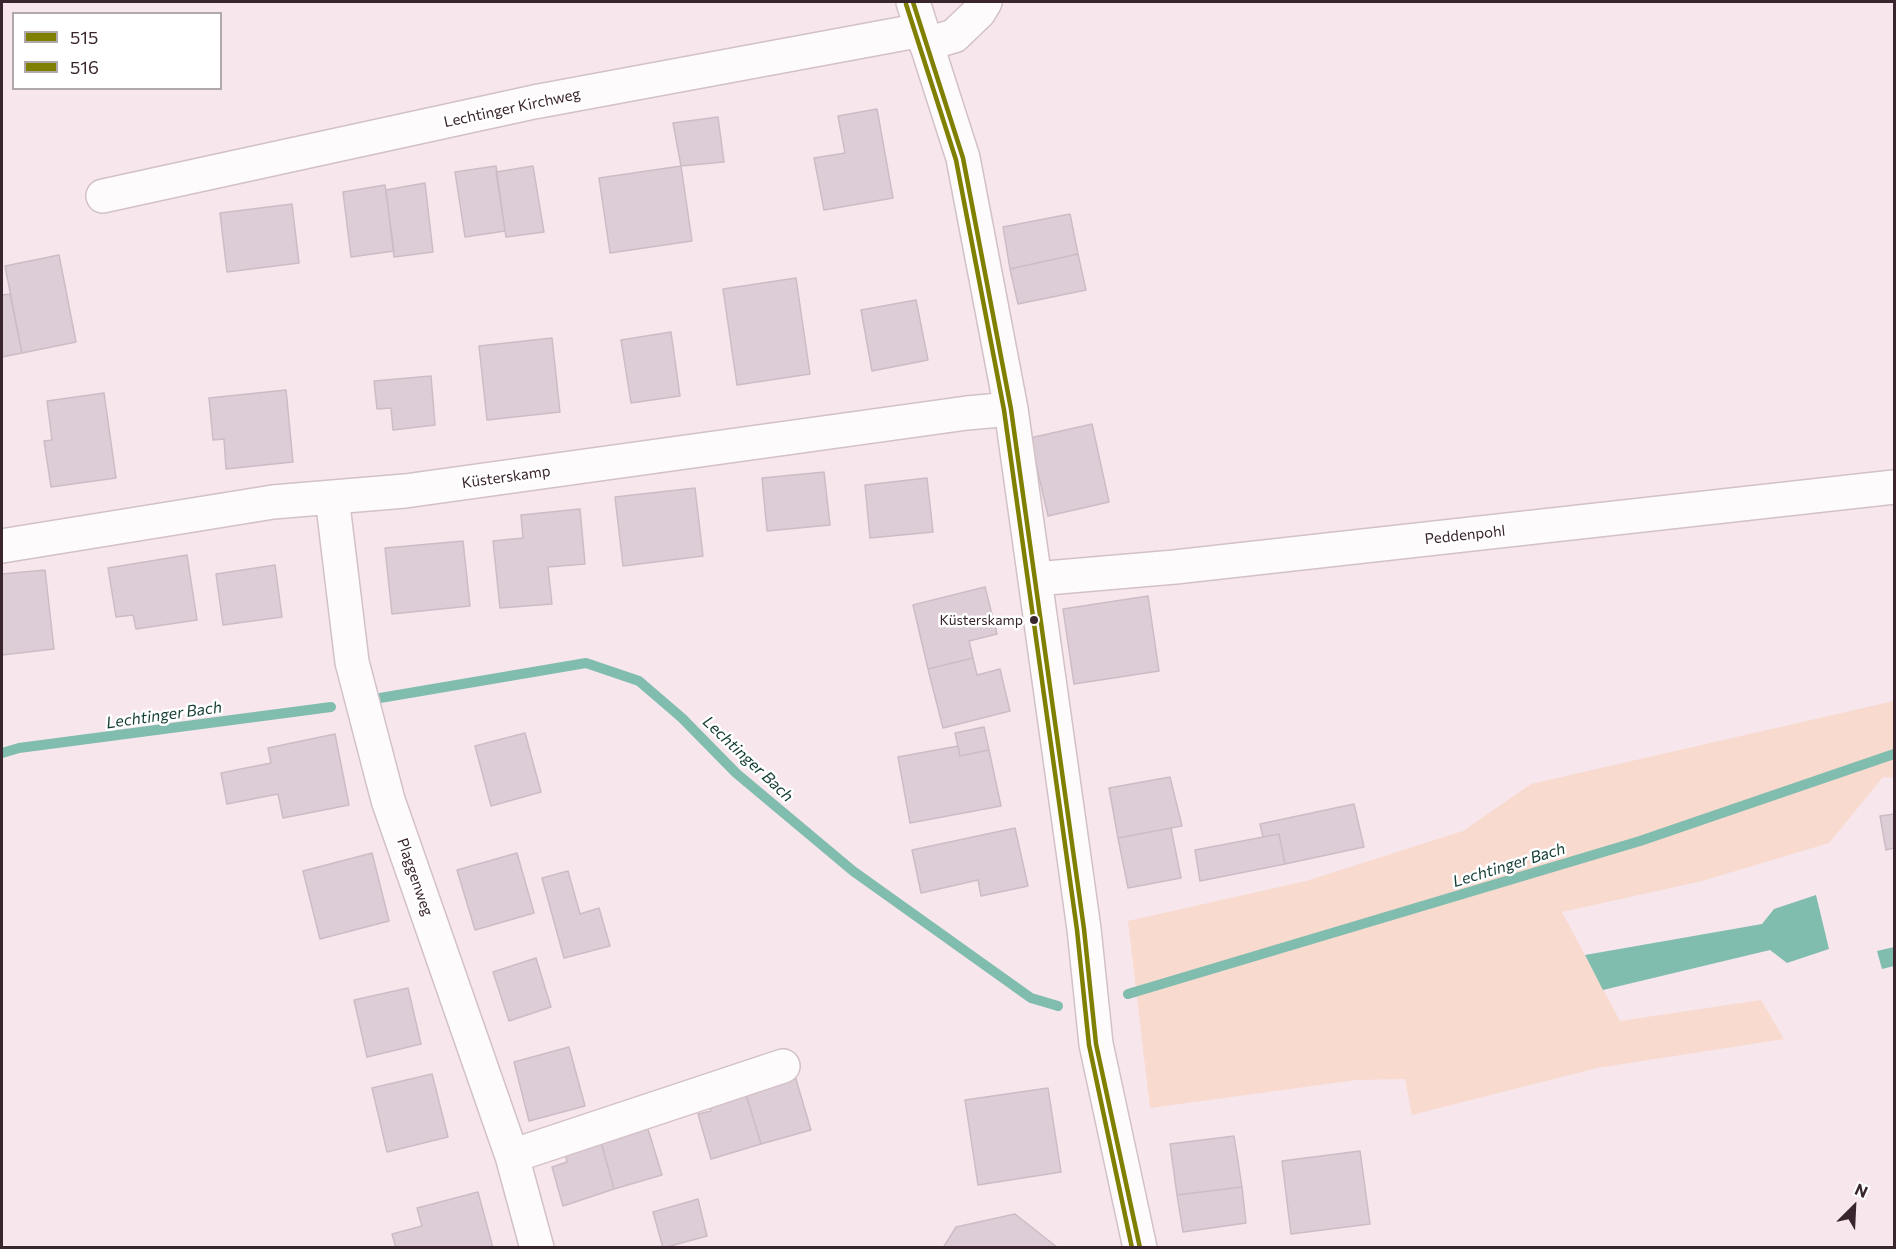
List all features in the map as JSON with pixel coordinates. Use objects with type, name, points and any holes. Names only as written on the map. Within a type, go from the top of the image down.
[{"type":"street","name":"Lechtinger Kirchweg","points":[[103,196],[534,102],[921,25],[954,36],[979,12],[984,2]]},
{"type":"street","points":[[921,25],[963,158],[1011,409],[1084,929],[1096,1044],[1140,1248]]},
{"type":"street","name":"Küsterskamp","points":[[2,546],[273,502],[405,491],[967,413],[1011,409]]},
{"type":"street","name":"Peddenpohl","points":[[1035,579],[1175,567],[1894,487]]},
{"type":"street","name":"Plaggenweg","points":[[332,497],[352,662],[388,800],[512,1156],[537,1248]]},
{"type":"street","points":[[512,1156],[783,1066]]},
{"type":"shaded area","points":[[1894,701],[1894,778],[1883,777],[1829,843],[1702,881],[1562,912],[1620,1021],[1761,1000],[1784,1039],[1597,1068],[1412,1115],[1405,1079],[1356,1080],[1150,1108],[1128,921],[1306,881],[1463,831],[1531,784]]},
{"type":"shaded area","points":[[1816,895],[1829,949],[1787,963],[1770,950],[1603,990],[1585,955],[1762,924],[1774,909]]},
{"type":"shaded area","points":[[1894,947],[1894,966],[1882,969],[1877,951]]},
{"type":"building","points":[[877,109],[893,198],[824,210],[814,158],[845,153],[838,116]]},
{"type":"building","points":[[718,117],[724,162],[681,166],[673,123]]},
{"type":"building","points":[[496,166],[505,231],[465,237],[455,172]]},
{"type":"building","points":[[533,166],[544,232],[506,237],[496,172]]},
{"type":"building","points":[[681,166],[692,241],[610,253],[599,178]]},
{"type":"building","points":[[425,183],[433,252],[394,257],[386,190]]},
{"type":"building","points":[[385,185],[394,251],[351,257],[343,192]]},
{"type":"building","points":[[292,204],[299,263],[227,272],[220,213]]},
{"type":"building","points":[[1070,214],[1078,254],[1010,269],[1003,227]]},
{"type":"building","points":[[1078,254],[1086,290],[1018,304],[1010,269]]},
{"type":"building","points":[[59,255],[76,342],[22,353],[5,266]]},
{"type":"building","points":[[796,278],[810,374],[737,385],[723,289]]},
{"type":"building","points":[[10,294],[22,353],[2,357],[2,295]]},
{"type":"building","points":[[916,300],[928,360],[872,371],[861,310]]},
{"type":"building","points":[[671,332],[680,396],[631,403],[621,340]]},
{"type":"building","points":[[552,338],[560,412],[487,420],[479,346]]},
{"type":"building","points":[[431,376],[435,425],[393,430],[391,408],[377,409],[374,381]]},
{"type":"building","points":[[286,390],[293,462],[226,469],[224,439],[213,440],[209,398]]},
{"type":"building","points":[[104,393],[116,478],[51,487],[44,441],[52,440],[47,401]]},
{"type":"building","points":[[1092,424],[1109,502],[1048,516],[1030,438]]},
{"type":"building","points":[[824,472],[830,525],[767,531],[762,478]]},
{"type":"building","points":[[927,478],[933,532],[870,538],[865,485]]},
{"type":"building","points":[[695,488],[703,556],[623,566],[615,497]]},
{"type":"building","points":[[580,509],[585,564],[548,567],[552,604],[500,608],[493,541],[523,538],[521,515]]},
{"type":"building","points":[[463,541],[470,606],[392,614],[385,548]]},
{"type":"building","points":[[187,555],[197,620],[136,629],[133,615],[116,617],[108,568]]},
{"type":"building","points":[[275,565],[282,617],[223,625],[216,574]]},
{"type":"building","points":[[45,570],[54,649],[2,655],[2,574]]},
{"type":"building","points":[[985,587],[997,634],[969,641],[973,658],[928,669],[913,605]]},
{"type":"building","points":[[1148,596],[1159,671],[1074,684],[1063,609]]},
{"type":"building","points":[[973,658],[977,675],[1000,669],[1010,711],[943,728],[928,669]]},
{"type":"building","points":[[984,727],[989,750],[960,756],[955,733]]},
{"type":"building","points":[[525,733],[541,792],[491,806],[475,746]]},
{"type":"building","points":[[335,734],[349,805],[283,818],[278,794],[227,804],[221,773],[271,763],[268,748]]},
{"type":"building","points":[[958,746],[960,756],[989,750],[1001,806],[910,823],[898,757]]},
{"type":"building","points":[[1170,777],[1182,826],[1118,838],[1109,788]]},
{"type":"building","points":[[1354,804],[1364,847],[1285,864],[1279,834],[1263,837],[1260,824]]},
{"type":"building","points":[[1894,814],[1894,848],[1886,850],[1880,816]]},
{"type":"building","points":[[1015,828],[1028,886],[981,896],[978,880],[921,893],[912,850]]},
{"type":"building","points":[[1171,828],[1181,878],[1128,888],[1118,838]]},
{"type":"building","points":[[1279,834],[1285,864],[1200,881],[1195,850]]},
{"type":"building","points":[[372,853],[389,921],[320,939],[303,871]]},
{"type":"building","points":[[517,853],[534,913],[475,930],[457,870]]},
{"type":"building","points":[[568,871],[580,914],[599,908],[610,946],[564,958],[542,878]]},
{"type":"building","points":[[536,958],[551,1007],[509,1021],[493,972]]},
{"type":"building","points":[[408,988],[421,1044],[367,1057],[354,1000]]},
{"type":"building","points":[[569,1047],[585,1106],[529,1121],[514,1062]]},
{"type":"building","points":[[432,1074],[448,1137],[387,1152],[372,1088]]},
{"type":"building","points":[[795,1076],[811,1130],[761,1144],[745,1091]]},
{"type":"building","points":[[1048,1088],[1061,1172],[978,1185],[965,1100]]},
{"type":"building","points":[[745,1091],[761,1144],[711,1159],[698,1114],[711,1111],[708,1101]]},
{"type":"building","points":[[648,1129],[662,1175],[614,1189],[601,1142]]},
{"type":"building","points":[[1234,1136],[1242,1187],[1177,1195],[1170,1144]]},
{"type":"building","points":[[601,1142],[614,1189],[563,1206],[552,1167],[567,1162],[565,1153]]},
{"type":"building","points":[[1360,1151],[1370,1224],[1291,1234],[1282,1161]]},
{"type":"building","points":[[1242,1187],[1246,1223],[1183,1232],[1177,1195]]},
{"type":"building","points":[[478,1192],[493,1248],[396,1248],[392,1234],[422,1226],[417,1208]]},
{"type":"building","points":[[698,1199],[707,1236],[663,1248],[653,1212]]},
{"type":"building","points":[[1015,1214],[1058,1248],[943,1248],[956,1227]]},
{"type":"waterway","name":"Lechtinger Bach","points":[[380,698],[586,663],[639,681],[682,718],[736,773],[853,871],[1031,998],[1058,1006]]},
{"type":"waterway","name":"Lechtinger Bach","points":[[2,753],[19,748],[331,707]]},
{"type":"waterway","name":"Lechtinger Bach","points":[[1128,994],[1640,841],[1894,754]]},
{"type":"transit line","name":"515","points":[[913,2],[963,158],[1011,409],[1084,929],[1096,1044],[1140,1248]]},
{"type":"transit line","name":"516","points":[[906,4],[956,160],[1004,410],[1077,930],[1089,1045],[1132,1248]]},
{"type":"place","name":"Küsterskamp","points":[[1034,620]]}]
